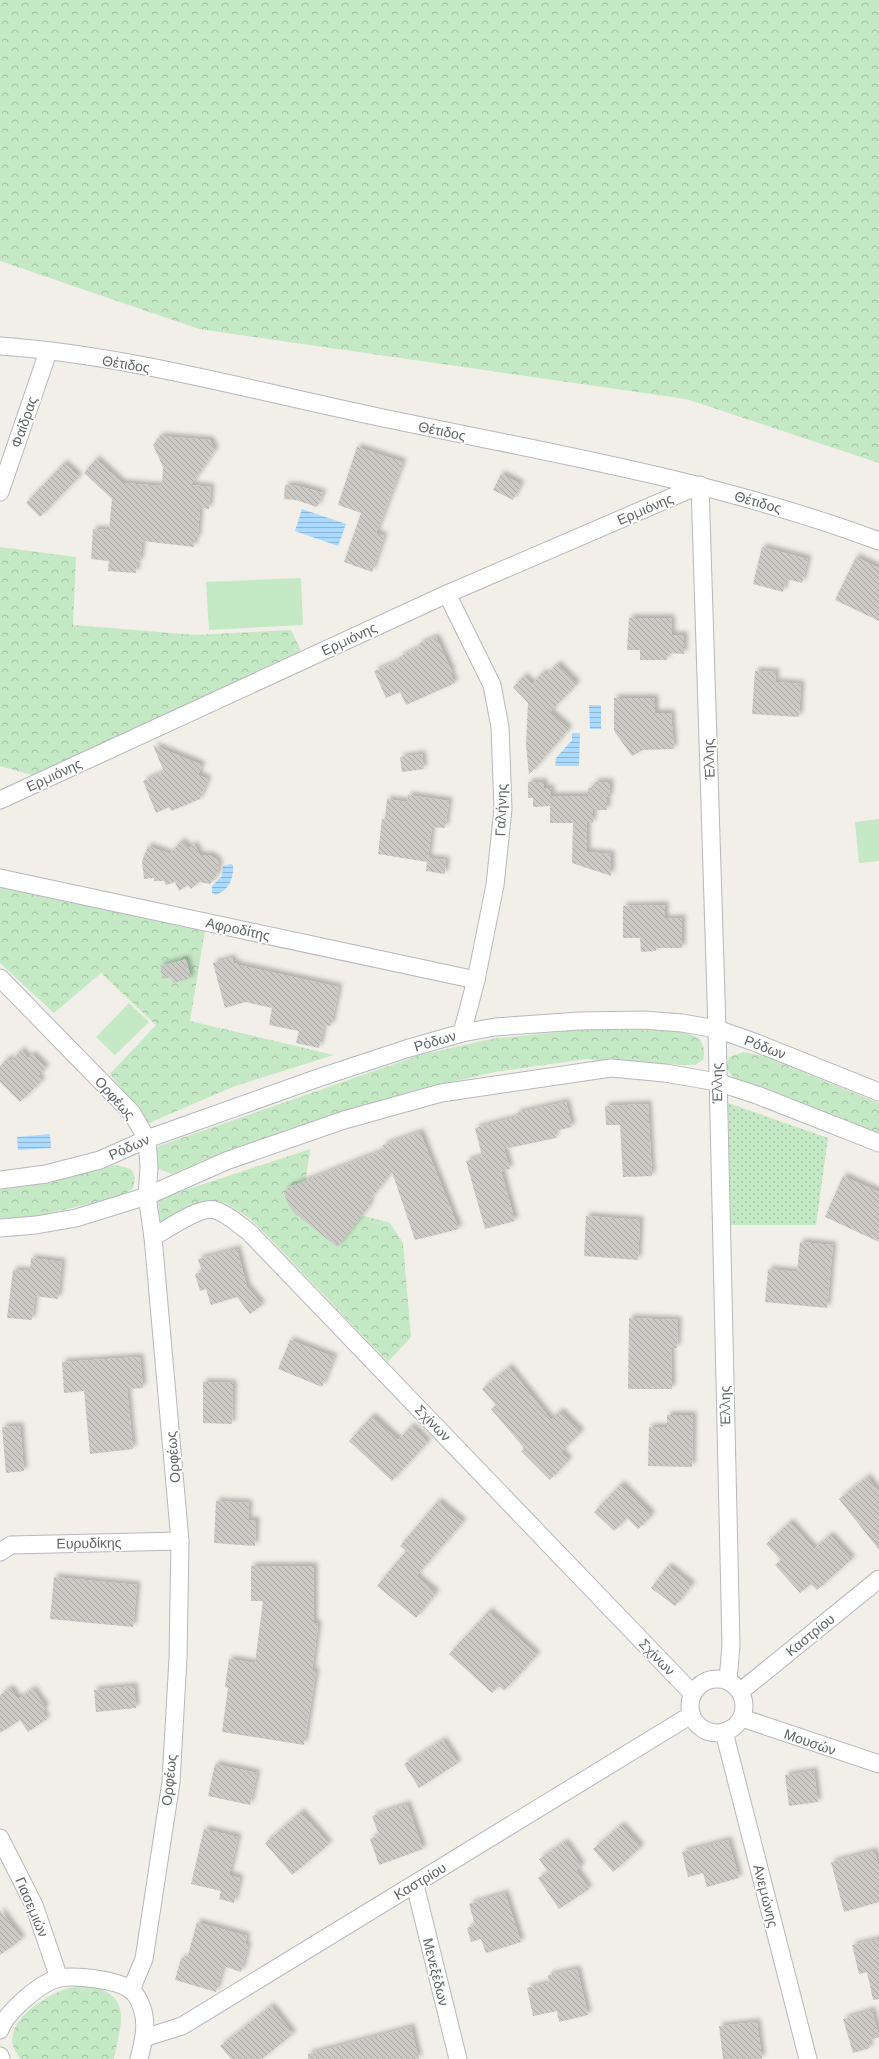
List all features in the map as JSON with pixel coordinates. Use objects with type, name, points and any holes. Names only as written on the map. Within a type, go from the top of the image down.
[{"type":"street","name":"Θέτιδος","points":[[0,346],[141,365],[700,485],[833,524],[879,541]]},
{"type":"street","name":"Φαίδρας","points":[[0,492],[48,352]]},
{"type":"street","name":"Ερμιόνης","points":[[0,800],[447,594],[700,485]]},
{"type":"street","name":"Έλλης","points":[[700,485],[717,1030],[731,1645],[728,1680]]},
{"type":"street","name":"Γαλήνης","points":[[447,594],[492,685],[500,727],[502,817],[495,885],[476,980],[462,1033]]},
{"type":"street","name":"Αφροδίτης","points":[[0,878],[476,980]]},
{"type":"street","name":"Ορφέως","points":[[0,978],[132,1113],[147,1139],[149,1167],[147,1196],[153,1237],[180,1541],[178,1658],[171,1782],[144,1959],[131,1990]]},
{"type":"street","name":"Ρόδων","points":[[0,1180],[46,1174],[100,1160],[147,1139],[355,1066],[462,1033],[495,1027],[643,1020],[682,1023],[717,1030],[879,1092]]},
{"type":"street","points":[[0,1228],[36,1225],[76,1218],[147,1196],[233,1158],[344,1120],[441,1093],[611,1068],[665,1073],[717,1082],[757,1095],[879,1143]]},
{"type":"street","name":"Σχίνων","points":[[153,1237],[200,1211],[214,1209],[226,1215],[249,1232],[692,1693]]},
{"type":"street","name":"Ευρυδίκης","points":[[0,1552],[11,1545],[180,1541]]},
{"type":"street","name":"Καστρίου","points":[[741,1691],[879,1579]]},
{"type":"street","points":[[713,1678],[728,1680],[741,1691],[745,1705],[742,1718],[734,1728],[724,1732],[711,1732],[699,1727],[691,1715],[690,1704],[692,1693],[701,1683],[713,1678]]},
{"type":"street","name":"Καστρίου","points":[[144,2038],[182,2026],[691,1715]]},
{"type":"street","name":"Μουσών","points":[[742,1718],[879,1764]]},
{"type":"street","name":"Ανεμώνης","points":[[724,1732],[808,2059]]},
{"type":"street","name":"Γιασεμιών","points":[[0,1838],[34,1905],[59,1978]]},
{"type":"street","name":"Μενεξέδων","points":[[415,1885],[458,2059]]},
{"type":"street","points":[[0,2030],[7,2016],[22,2002],[41,1987],[59,1978],[88,1977],[106,1980],[131,1990],[143,2009],[144,2038],[139,2059]]},
{"type":"green space","points":[[0,0],[879,0],[879,463],[686,399],[199,329],[0,261]]},
{"type":"green space","points":[[0,547],[76,557],[73,625],[197,635],[291,630],[303,655],[35,776],[0,766]]},
{"type":"green space","points":[[301,578],[303,625],[209,630],[206,582]]},
{"type":"green space","points":[[879,819],[879,861],[859,863],[855,822]]},
{"type":"green space","points":[[0,886],[205,930],[190,1021],[334,1055],[235,1086],[149,1123],[110,1074],[156,1025],[101,973],[54,1013],[0,963]]},
{"type":"green space","points":[[129,1003],[149,1022],[115,1055],[96,1037]]},
{"type":"green space","points":[[586,1029],[683,1031],[700,1039],[704,1049],[704,1059],[695,1065],[682,1065],[586,1059],[495,1072],[411,1091],[206,1159],[172,1174],[154,1167],[152,1157],[159,1146],[420,1055],[491,1039]]},
{"type":"green space","points":[[743,1052],[763,1056],[879,1103],[879,1135],[735,1079],[726,1068],[729,1057]]},
{"type":"green space","points":[[728,1103],[828,1138],[816,1225],[731,1225]]},
{"type":"green space","points":[[310,1149],[303,1199],[390,1223],[403,1243],[411,1337],[388,1362],[252,1220],[226,1203],[200,1202],[160,1222],[158,1199]]},
{"type":"green space","points":[[116,1165],[131,1169],[135,1178],[133,1188],[122,1196],[34,1217],[0,1220],[0,1190],[53,1182]]},
{"type":"green space","points":[[91,1986],[105,1991],[114,1997],[119,2005],[121,2024],[114,2059],[20,2059],[13,2046],[13,2036],[16,2026],[22,2017],[40,2002],[60,1991],[74,1987]]},
{"type":"water","points":[[302,509],[346,524],[338,546],[295,531]]},
{"type":"water","points":[[589,705],[601,705],[601,729],[590,729]]},
{"type":"water","points":[[572,733],[580,733],[579,766],[555,766],[556,758],[572,740]]},
{"type":"water","points":[[233,865],[233,875],[230,883],[224,890],[215,895],[212,893],[212,886],[222,876],[223,866]]},
{"type":"water","points":[[50,1134],[51,1148],[18,1150],[17,1137]]},
{"type":"building","points":[[160,436],[210,440],[215,450],[191,485],[211,487],[209,509],[200,508],[198,533],[197,539],[195,539],[194,547],[142,541],[140,562],[137,561],[136,573],[108,571],[109,561],[91,559],[93,529],[109,530],[112,499],[84,473],[96,459],[122,483],[162,486],[163,467],[153,445]]},
{"type":"building","points":[[357,447],[403,462],[376,533],[384,536],[372,572],[344,562],[361,513],[338,505]]},
{"type":"building","points":[[64,463],[79,477],[40,517],[26,503]]},
{"type":"building","points":[[501,474],[521,484],[513,500],[493,490]]},
{"type":"building","points":[[285,485],[298,486],[323,493],[317,507],[296,500],[284,499]]},
{"type":"building","points":[[762,547],[808,559],[802,583],[786,579],[783,592],[753,584]]},
{"type":"building","points":[[856,557],[879,568],[879,621],[835,600]]},
{"type":"building","points":[[629,618],[671,618],[672,635],[684,635],[684,654],[667,653],[667,660],[640,660],[640,650],[627,650]]},
{"type":"building","points":[[436,637],[452,672],[450,673],[455,683],[406,705],[400,692],[386,698],[374,671],[401,660],[399,657],[420,647],[418,644]]},
{"type":"building","points":[[557,664],[577,684],[550,712],[569,729],[529,775],[526,745],[528,703],[513,687],[524,676],[532,684],[543,672],[546,675]]},
{"type":"building","points":[[755,671],[776,672],[775,682],[801,684],[799,717],[752,714]]},
{"type":"building","points":[[614,698],[655,698],[655,713],[671,713],[674,749],[643,750],[632,756],[614,731]]},
{"type":"building","points":[[153,745],[202,765],[198,775],[208,779],[200,799],[171,811],[169,807],[156,813],[143,781],[164,772]]},
{"type":"building","points":[[422,754],[424,769],[402,772],[400,757]]},
{"type":"building","points":[[528,782],[544,782],[544,788],[551,788],[551,796],[588,796],[588,788],[594,788],[594,782],[610,782],[610,797],[607,797],[607,810],[593,810],[593,823],[587,823],[587,852],[611,854],[611,876],[572,863],[573,823],[550,823],[550,806],[533,807],[533,798],[528,798]]},
{"type":"building","points":[[408,795],[449,801],[445,828],[432,827],[428,858],[446,860],[445,874],[426,871],[427,862],[378,854],[382,819],[385,819],[387,799],[407,802]]},
{"type":"building","points":[[181,841],[189,848],[194,844],[200,855],[209,855],[216,859],[219,863],[217,875],[210,884],[199,882],[191,889],[188,885],[179,891],[175,882],[166,885],[164,881],[154,881],[154,878],[144,879],[142,861],[148,846],[170,854]]},
{"type":"building","points":[[665,905],[665,919],[682,918],[682,948],[656,948],[656,951],[641,952],[640,938],[623,938],[623,906]]},
{"type":"building","points":[[232,958],[234,964],[238,963],[238,965],[339,987],[331,1026],[324,1025],[319,1048],[296,1043],[299,1031],[269,1025],[272,1008],[245,1002],[225,1008],[213,963]]},
{"type":"building","points":[[186,959],[191,978],[173,983],[171,977],[163,979],[160,966]]},
{"type":"building","points":[[21,1050],[28,1058],[32,1054],[46,1068],[38,1076],[42,1081],[20,1102],[0,1082],[0,1066],[8,1058],[11,1061]]},
{"type":"building","points":[[566,1102],[572,1127],[554,1131],[556,1138],[504,1149],[510,1169],[501,1171],[515,1221],[485,1229],[466,1161],[482,1156],[475,1128],[517,1117],[516,1113]]},
{"type":"building","points":[[648,1104],[652,1176],[623,1177],[620,1125],[606,1125],[605,1106]]},
{"type":"building","points":[[420,1132],[459,1229],[415,1240],[392,1172],[369,1201],[370,1205],[337,1247],[296,1214],[289,1206],[284,1193],[289,1187],[384,1150],[383,1145]]},
{"type":"building","points":[[843,1176],[879,1192],[879,1242],[825,1217]]},
{"type":"building","points":[[586,1216],[640,1220],[638,1260],[584,1256]]},
{"type":"building","points":[[800,1242],[833,1245],[827,1308],[765,1302],[768,1269],[797,1272]]},
{"type":"building","points":[[237,1249],[247,1287],[262,1305],[250,1314],[237,1297],[211,1305],[206,1289],[200,1291],[195,1274],[202,1272],[198,1259]]},
{"type":"building","points":[[31,1258],[62,1262],[58,1299],[35,1296],[32,1320],[7,1318],[13,1270],[30,1271]]},
{"type":"building","points":[[629,1318],[678,1320],[677,1348],[671,1348],[672,1389],[628,1389]]},
{"type":"building","points":[[290,1340],[334,1357],[322,1387],[278,1369]]},
{"type":"building","points":[[140,1357],[143,1388],[127,1389],[133,1449],[90,1454],[84,1391],[64,1393],[62,1362]]},
{"type":"building","points":[[509,1367],[551,1420],[560,1411],[581,1432],[561,1452],[569,1460],[550,1480],[521,1451],[524,1448],[491,1409],[496,1405],[482,1389]]},
{"type":"building","points":[[203,1382],[233,1383],[232,1424],[203,1423]]},
{"type":"building","points":[[667,1415],[693,1415],[692,1467],[648,1466],[649,1427],[667,1427]]},
{"type":"building","points":[[372,1416],[398,1440],[411,1426],[428,1442],[392,1481],[349,1441]]},
{"type":"building","points":[[20,1426],[24,1471],[6,1473],[2,1427]]},
{"type":"building","points":[[867,1477],[879,1492],[879,1550],[839,1499]]},
{"type":"building","points":[[621,1484],[652,1515],[638,1529],[627,1518],[614,1531],[594,1512]]},
{"type":"building","points":[[216,1501],[249,1503],[248,1520],[256,1520],[255,1546],[214,1543]]},
{"type":"building","points":[[438,1501],[463,1522],[416,1576],[436,1593],[416,1618],[377,1586],[406,1551],[400,1546]]},
{"type":"building","points":[[790,1522],[814,1549],[830,1535],[852,1559],[817,1590],[811,1584],[800,1593],[775,1565],[781,1560],[766,1544]]},
{"type":"building","points":[[251,1566],[314,1566],[314,1623],[318,1624],[312,1671],[316,1671],[304,1745],[222,1732],[228,1688],[225,1687],[229,1659],[255,1663],[263,1601],[251,1601]]},
{"type":"building","points":[[668,1566],[692,1585],[675,1606],[651,1588]]},
{"type":"building","points":[[54,1577],[137,1585],[133,1627],[50,1619]]},
{"type":"building","points":[[489,1611],[537,1655],[504,1691],[499,1686],[492,1693],[449,1654]]},
{"type":"building","points":[[134,1686],[136,1708],[96,1712],[94,1690]]},
{"type":"building","points":[[10,1688],[18,1699],[33,1689],[46,1708],[42,1711],[47,1719],[28,1732],[20,1720],[0,1733],[0,1695]]},
{"type":"building","points":[[443,1740],[458,1763],[419,1788],[404,1764]]},
{"type":"building","points":[[215,1764],[257,1773],[250,1805],[208,1796]]},
{"type":"building","points":[[814,1771],[818,1802],[789,1806],[785,1775]]},
{"type":"building","points":[[407,1804],[423,1849],[379,1865],[370,1839],[379,1835],[372,1816]]},
{"type":"building","points":[[301,1812],[329,1844],[292,1875],[265,1843]]},
{"type":"building","points":[[621,1825],[641,1847],[613,1872],[593,1849]]},
{"type":"building","points":[[204,1829],[238,1837],[229,1875],[240,1878],[234,1903],[219,1899],[221,1891],[191,1884]]},
{"type":"building","points":[[728,1840],[739,1878],[707,1887],[703,1873],[688,1877],[682,1852]]},
{"type":"building","points":[[565,1842],[582,1866],[576,1870],[589,1889],[559,1909],[538,1878],[548,1872],[539,1859]]},
{"type":"building","points":[[874,1851],[879,1867],[879,1902],[844,1912],[831,1862]]},
{"type":"building","points":[[505,1893],[521,1942],[486,1953],[481,1939],[471,1942],[467,1928],[475,1925],[469,1904]]},
{"type":"building","points":[[0,1910],[22,1939],[0,1955]]},
{"type":"building","points":[[197,1922],[247,1936],[245,1944],[248,1945],[241,1972],[223,1966],[216,1992],[175,1980],[181,1958],[187,1959]]},
{"type":"building","points":[[879,1939],[879,1999],[873,2000],[867,1972],[859,1974],[852,1945]]},
{"type":"building","points":[[577,1969],[588,2015],[559,2022],[557,2011],[533,2016],[527,1988],[549,1983],[548,1975]]},
{"type":"building","points":[[271,2006],[293,2034],[262,2059],[231,2059],[220,2046]]},
{"type":"building","points":[[872,2010],[879,2037],[868,2041],[870,2048],[853,2053],[843,2019]]},
{"type":"building","points":[[757,2022],[762,2059],[723,2059],[719,2026]]},
{"type":"building","points":[[411,2027],[419,2059],[308,2059],[308,2054]]}]
